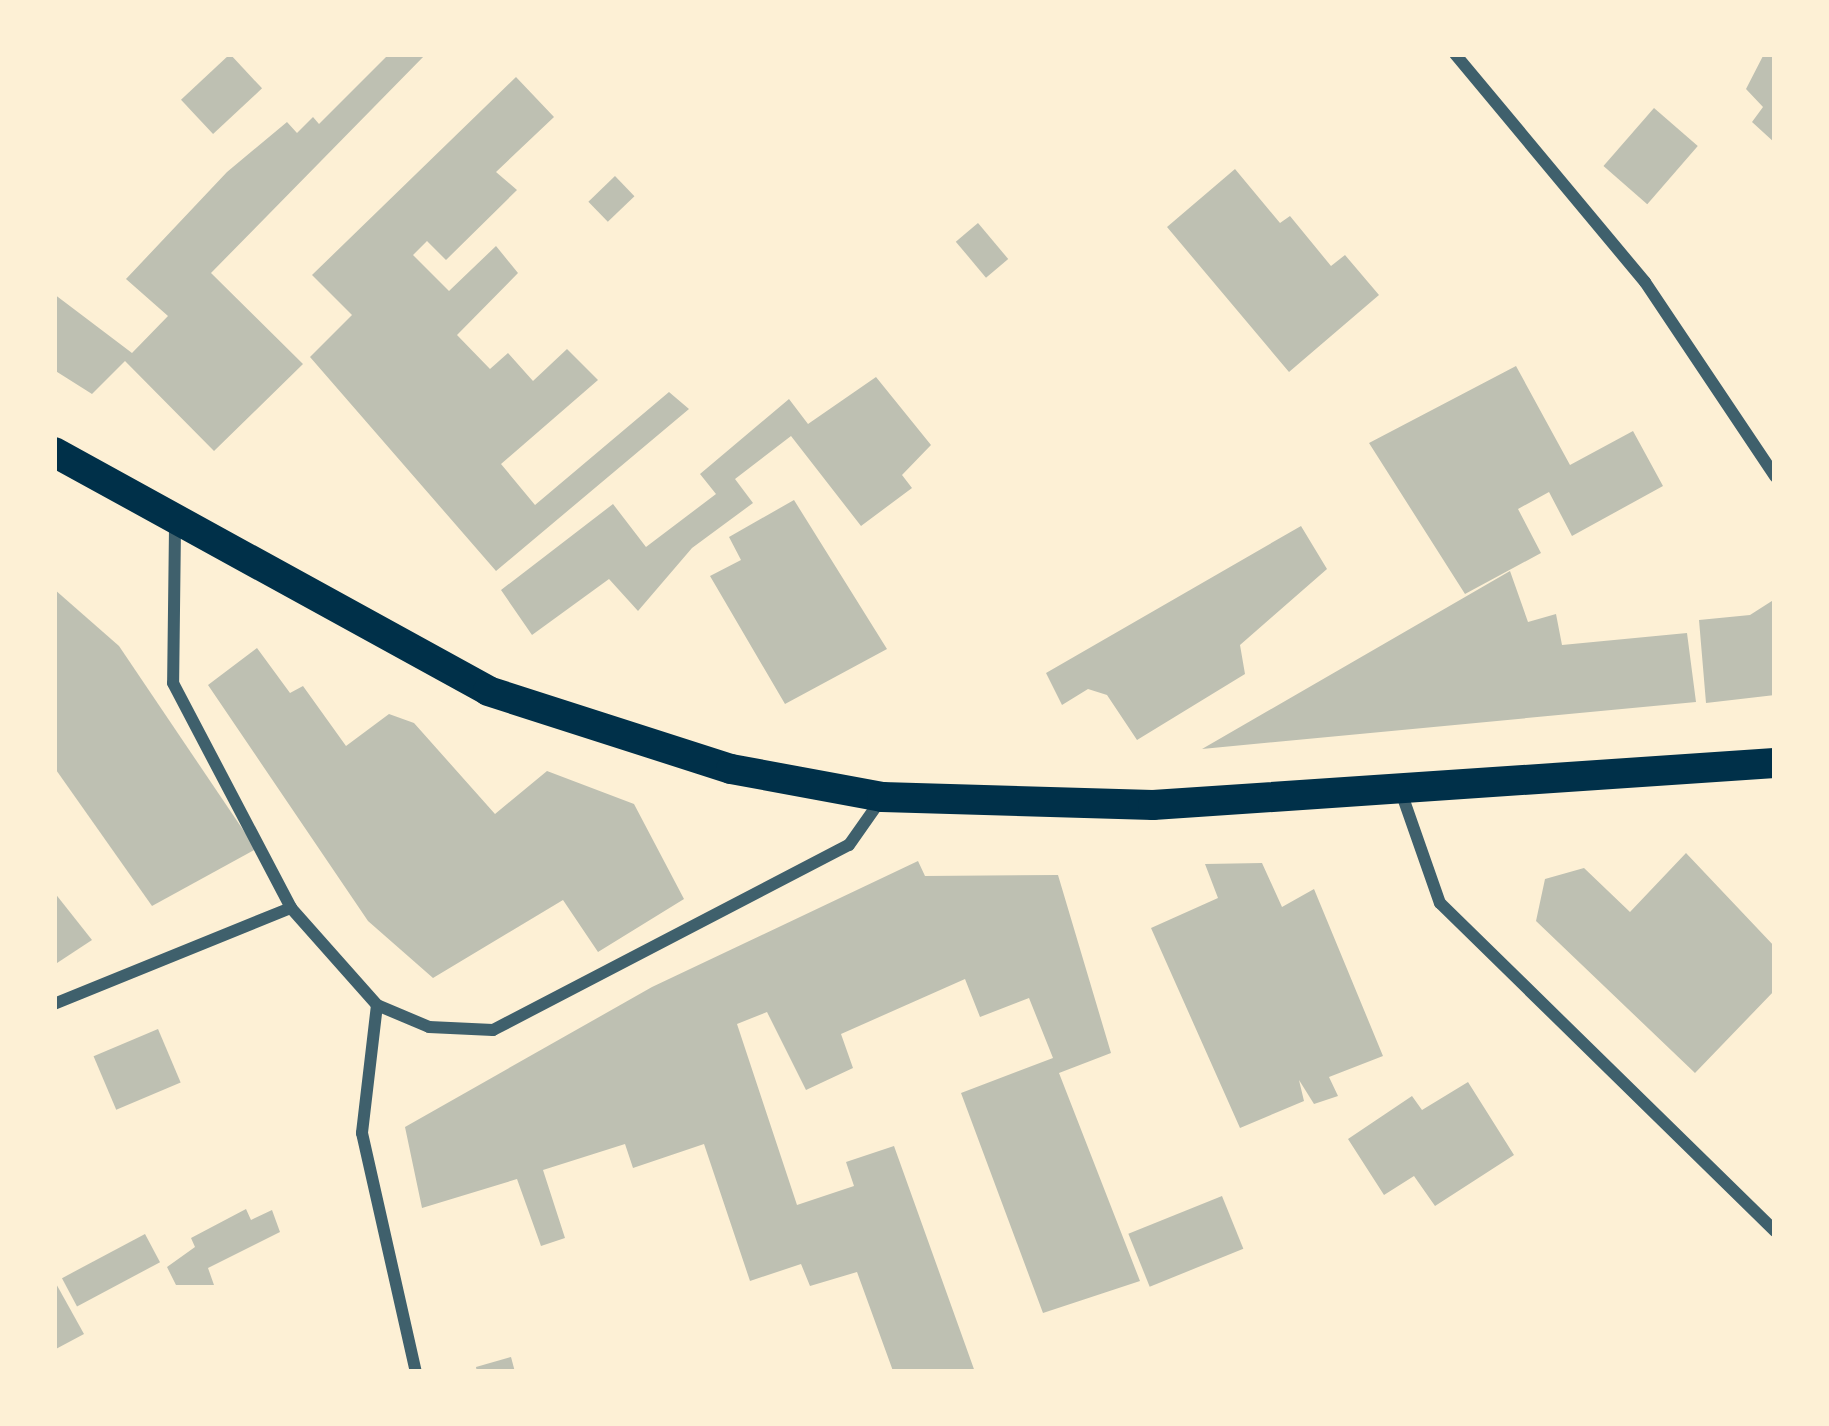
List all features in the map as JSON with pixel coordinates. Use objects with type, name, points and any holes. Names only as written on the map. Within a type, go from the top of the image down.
[{"type":"main road","points":[[54,452],[175,528],[488,691],[731,769],[883,797],[1154,805],[1775,763]]},
{"type":"street","points":[[1455,54],[1645,282],[1775,476]]},
{"type":"street","points":[[175,528],[173,683],[291,908],[376,1005],[429,1027],[493,1030],[849,845],[883,797]]},
{"type":"street","points":[[1400,788],[1440,903],[1775,1231]]},
{"type":"street","points":[[54,1004],[291,908]]},
{"type":"street","points":[[376,1005],[362,1132],[416,1372]]},
{"type":"building","points":[[230,54],[262,88],[213,134],[181,100]]},
{"type":"building","points":[[389,54],[426,54],[211,273],[303,364],[214,451],[125,361],[92,394],[54,370],[54,294],[132,353],[168,316],[126,279],[227,172],[287,122],[297,133],[313,117],[319,124]]},
{"type":"building","points":[[1764,54],[1775,54],[1775,143],[1752,122],[1763,107],[1746,89]]},
{"type":"building","points":[[516,77],[554,117],[496,172],[517,190],[446,260],[427,241],[413,255],[449,291],[496,246],[518,273],[457,335],[490,369],[508,353],[533,381],[567,349],[598,380],[501,464],[535,505],[669,392],[689,409],[496,571],[310,357],[352,315],[312,275]]},
{"type":"building","points":[[1654,108],[1698,146],[1647,204],[1603,166]]},
{"type":"building","points":[[1235,169],[1280,223],[1290,216],[1331,266],[1345,255],[1379,295],[1289,372],[1167,227]]},
{"type":"building","points":[[615,176],[634,196],[608,222],[588,202]]},
{"type":"building","points":[[978,223],[1008,259],[986,278],[956,242]]},
{"type":"building","points":[[1516,366],[1570,465],[1633,431],[1663,486],[1572,536],[1549,492],[1518,509],[1541,553],[1465,594],[1369,443]]},
{"type":"building","points":[[876,377],[931,445],[902,475],[912,488],[861,526],[791,436],[735,479],[753,503],[692,548],[638,611],[609,579],[532,635],[501,590],[613,504],[646,547],[716,494],[700,474],[789,399],[808,424]]},
{"type":"building","points":[[794,500],[887,649],[785,704],[710,576],[741,560],[729,537]]},
{"type":"building","points":[[1301,526],[1327,569],[1240,645],[1245,674],[1137,740],[1107,695],[1088,689],[1062,705],[1046,673]]},
{"type":"building","points":[[1510,571],[1528,622],[1556,614],[1562,645],[1687,633],[1696,702],[1202,749]]},
{"type":"building","points":[[54,589],[119,646],[256,849],[152,906],[54,767]]},
{"type":"building","points":[[1775,599],[1775,695],[1706,703],[1699,620],[1750,615]]},
{"type":"building","points":[[257,648],[290,693],[303,686],[346,746],[389,714],[414,723],[495,814],[547,771],[634,804],[684,899],[598,952],[563,900],[433,978],[368,921],[208,685]]},
{"type":"building","points":[[1686,853],[1775,947],[1775,990],[1695,1073],[1536,921],[1545,879],[1584,868],[1630,912]]},
{"type":"building","points":[[918,861],[925,876],[1058,875],[1111,1053],[1059,1073],[1140,1281],[1043,1313],[961,1093],[1053,1058],[1029,998],[980,1017],[965,979],[841,1034],[853,1068],[806,1090],[767,1012],[737,1024],[797,1205],[854,1186],[846,1162],[894,1146],[975,1372],[893,1371],[857,1272],[810,1286],[801,1264],[750,1281],[704,1144],[633,1168],[625,1144],[543,1170],[565,1238],[541,1246],[517,1179],[422,1208],[405,1127],[652,987]]},
{"type":"building","points":[[1262,863],[1282,907],[1314,889],[1383,1056],[1329,1077],[1338,1096],[1314,1104],[1299,1080],[1304,1101],[1240,1128],[1151,928],[1218,898],[1205,864]]},
{"type":"building","points":[[54,892],[92,940],[54,965]]},
{"type":"building","points":[[158,1029],[181,1082],[116,1110],[94,1056]]},
{"type":"building","points":[[1468,1082],[1514,1155],[1435,1206],[1414,1176],[1384,1195],[1348,1139],[1412,1096],[1422,1110]]},
{"type":"building","points":[[1222,1196],[1243,1249],[1150,1287],[1128,1234]]},
{"type":"building","points":[[246,1209],[251,1220],[272,1210],[280,1232],[208,1268],[214,1285],[176,1285],[167,1267],[195,1247],[191,1238]]},
{"type":"building","points":[[145,1234],[160,1262],[77,1306],[62,1278]]},
{"type":"building","points":[[54,1280],[84,1334],[54,1350]]},
{"type":"building","points":[[511,1357],[515,1372],[477,1372],[476,1367]]}]
